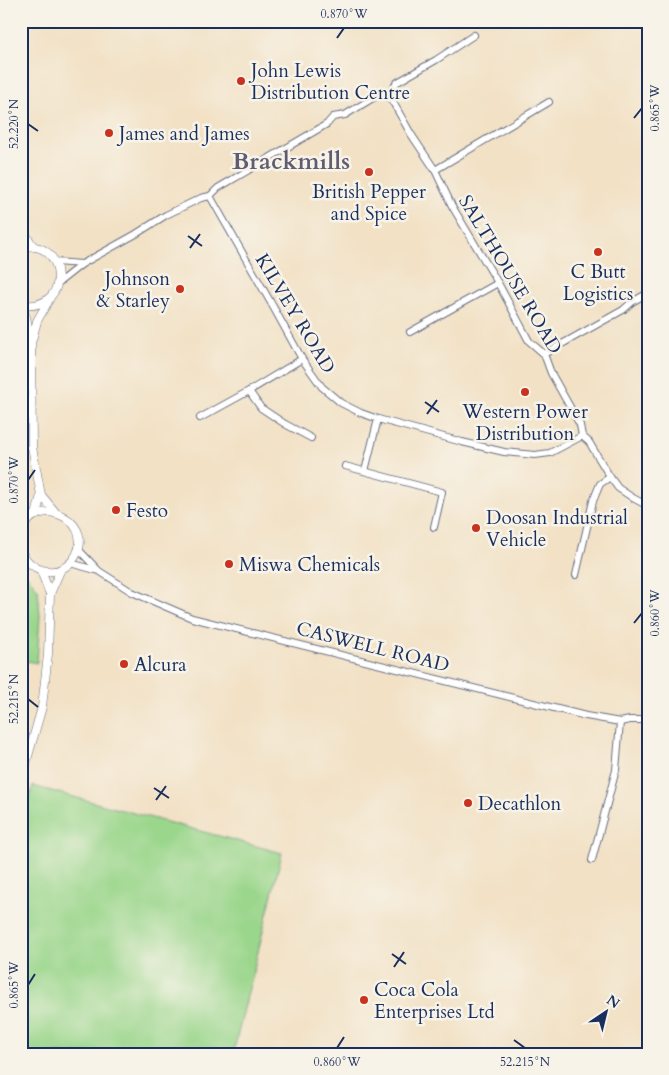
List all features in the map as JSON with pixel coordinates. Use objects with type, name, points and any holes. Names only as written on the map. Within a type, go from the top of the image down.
[{"type":"street","points":[[58,283],[82,264],[166,215],[201,198],[210,196],[218,188],[327,124],[333,117],[344,115],[373,98],[380,96],[388,97],[396,83],[474,35]]},
{"type":"street","name":"SALTHOUSE ROAD","points":[[388,97],[435,170],[452,206],[530,341],[544,354],[551,373],[580,425],[582,436],[589,442],[618,488],[648,506]]},
{"type":"street","points":[[435,170],[549,102]]},
{"type":"street","name":"KILVEY ROAD","points":[[210,196],[302,359],[322,386],[331,395],[351,408],[378,419],[504,452],[535,455],[550,453],[582,436]]},
{"type":"street","points":[[21,224],[23,231],[34,247]]},
{"type":"street","points":[[21,248],[34,247],[50,255],[55,262],[59,276],[58,283],[37,320],[31,344]]},
{"type":"street","points":[[55,262],[82,264]]},
{"type":"street","points":[[410,332],[498,283]]},
{"type":"street","points":[[544,354],[623,310],[632,302],[648,293]]},
{"type":"street","points":[[36,515],[41,494],[32,447],[31,344],[26,317],[21,305],[38,305],[52,295]]},
{"type":"street","points":[[200,418],[302,359]]},
{"type":"street","points":[[249,391],[261,408],[311,438]]},
{"type":"street","points":[[365,471],[378,419]]},
{"type":"street","points":[[345,466],[442,492],[434,527]]},
{"type":"street","points":[[576,575],[593,501],[600,484],[610,477]]},
{"type":"street","points":[[41,494],[56,513]]},
{"type":"street","points":[[21,532],[28,520],[36,515],[46,512],[56,513],[65,516],[72,522],[77,530],[79,540],[78,549],[70,563],[52,572],[42,571],[32,566],[21,552]]},
{"type":"street","name":"CASWELL ROAD","points":[[78,549],[99,571],[132,592],[192,618],[586,716],[620,722],[648,720]]},
{"type":"street","name":"CASWELL ROAD","points":[[70,563],[99,571]]},
{"type":"street","points":[[50,594],[61,569]]},
{"type":"street","points":[[21,780],[42,707],[48,654],[50,594],[42,571]]},
{"type":"street","points":[[592,860],[616,770],[620,722]]},
{"type":"green space","points":[[21,475],[24,476],[29,509],[21,519]]},
{"type":"green space","points":[[21,568],[38,589],[40,616],[37,663],[21,660]]},
{"type":"green space","points":[[33,786],[282,853],[233,1054],[21,1054],[21,819]]},
{"type":"place","name":"John Lewis Distribution Centre","points":[[241,81]]},
{"type":"place","name":"James and James","points":[[109,133]]},
{"type":"place","name":"British Pepper and Spice","points":[[369,172]]},
{"type":"place","name":"C Butt Logistics","points":[[598,252]]},
{"type":"place","name":"Johnson & Starley","points":[[180,289]]},
{"type":"place","name":"Western Power Distribution","points":[[525,392]]},
{"type":"place","name":"Festo","points":[[116,510]]},
{"type":"place","name":"Doosan Industrial Vehicle","points":[[476,528]]},
{"type":"place","name":"Miswa Chemicals","points":[[229,564]]},
{"type":"place","name":"Alcura","points":[[124,664]]},
{"type":"place","name":"Decathlon","points":[[468,803]]},
{"type":"place","name":"Coca Cola Enterprises Ltd","points":[[364,1000]]},
{"type":"district","name":"Brackmills","points":[[291,161]]}]
